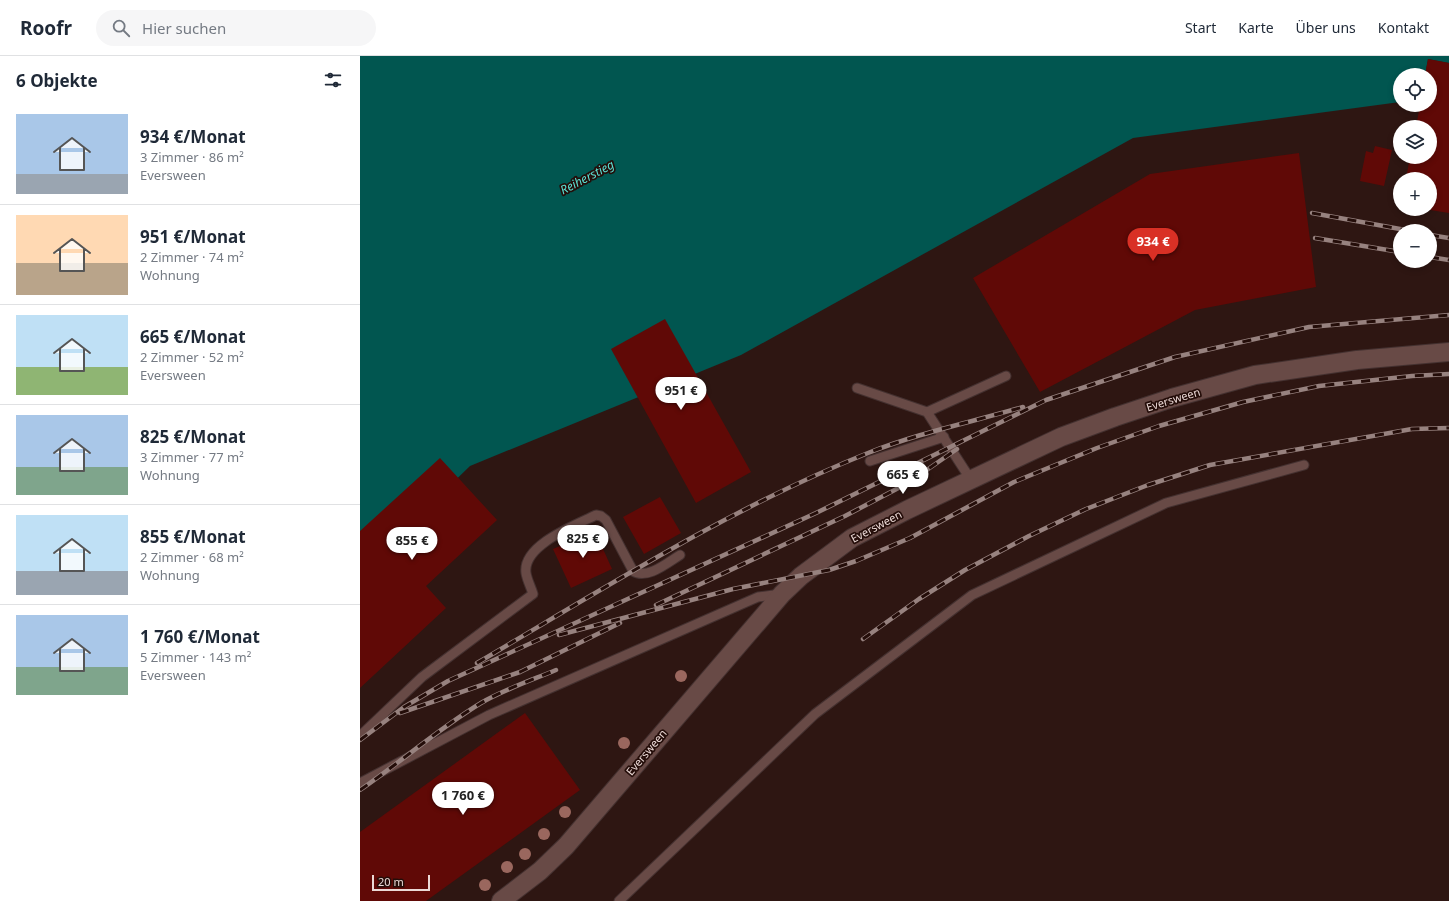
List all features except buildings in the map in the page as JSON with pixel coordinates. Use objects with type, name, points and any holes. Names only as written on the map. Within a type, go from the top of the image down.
[{"type":"street","name":"Eversween","points":[[501,901],[540,871],[566,846],[782,594],[801,576],[852,538],[907,510],[1061,437],[1172,398],[1255,375],[1357,360],[1449,352]]},
{"type":"lane","points":[[927,412],[1006,376]]},
{"type":"lane","points":[[857,388],[927,412],[971,480]]},
{"type":"lane","points":[[870,461],[944,437]]},
{"type":"lane","points":[[619,901],[815,714],[972,595],[1166,503],[1304,465]]},
{"type":"lane","points":[[360,736],[422,677],[533,594],[526,572],[527,563],[531,555],[541,543],[596,515],[606,520],[633,571],[638,574],[646,574],[680,556]]},
{"type":"lane","points":[[360,783],[489,715],[758,597],[782,594]]},
{"type":"water","name":"Reiherstieg","points":[[360,56],[1449,56],[1449,63],[1428,59],[1426,68],[1393,68],[1393,103],[1133,138],[741,355],[470,466],[360,573]]},
{"type":"railway","points":[[1312,213],[1393,228]]},
{"type":"railway","points":[[1437,236],[1449,238]]},
{"type":"railway","points":[[1315,238],[1393,251]]},
{"type":"railway","points":[[1437,258],[1449,260]]},
{"type":"railway","points":[[360,740],[404,707],[448,681],[816,513],[1046,400],[1175,357],[1309,327],[1449,315]]},
{"type":"railway","points":[[559,635],[733,589],[829,570],[856,561],[910,538],[1014,482],[1097,448],[1159,426],[1243,402],[1319,386],[1412,376],[1449,374]]},
{"type":"railway","points":[[477,663],[669,550],[767,498],[868,453],[906,439],[1023,407]]},
{"type":"railway","points":[[863,639],[919,599],[965,570],[1029,536],[1086,509],[1148,485],[1210,465],[1412,429],[1449,428]]},
{"type":"railway","points":[[656,605],[845,516],[908,483],[957,449]]},
{"type":"railway","points":[[400,713],[520,672],[620,623]]},
{"type":"railway","points":[[360,790],[465,713],[481,703],[508,689],[556,670]]}]
